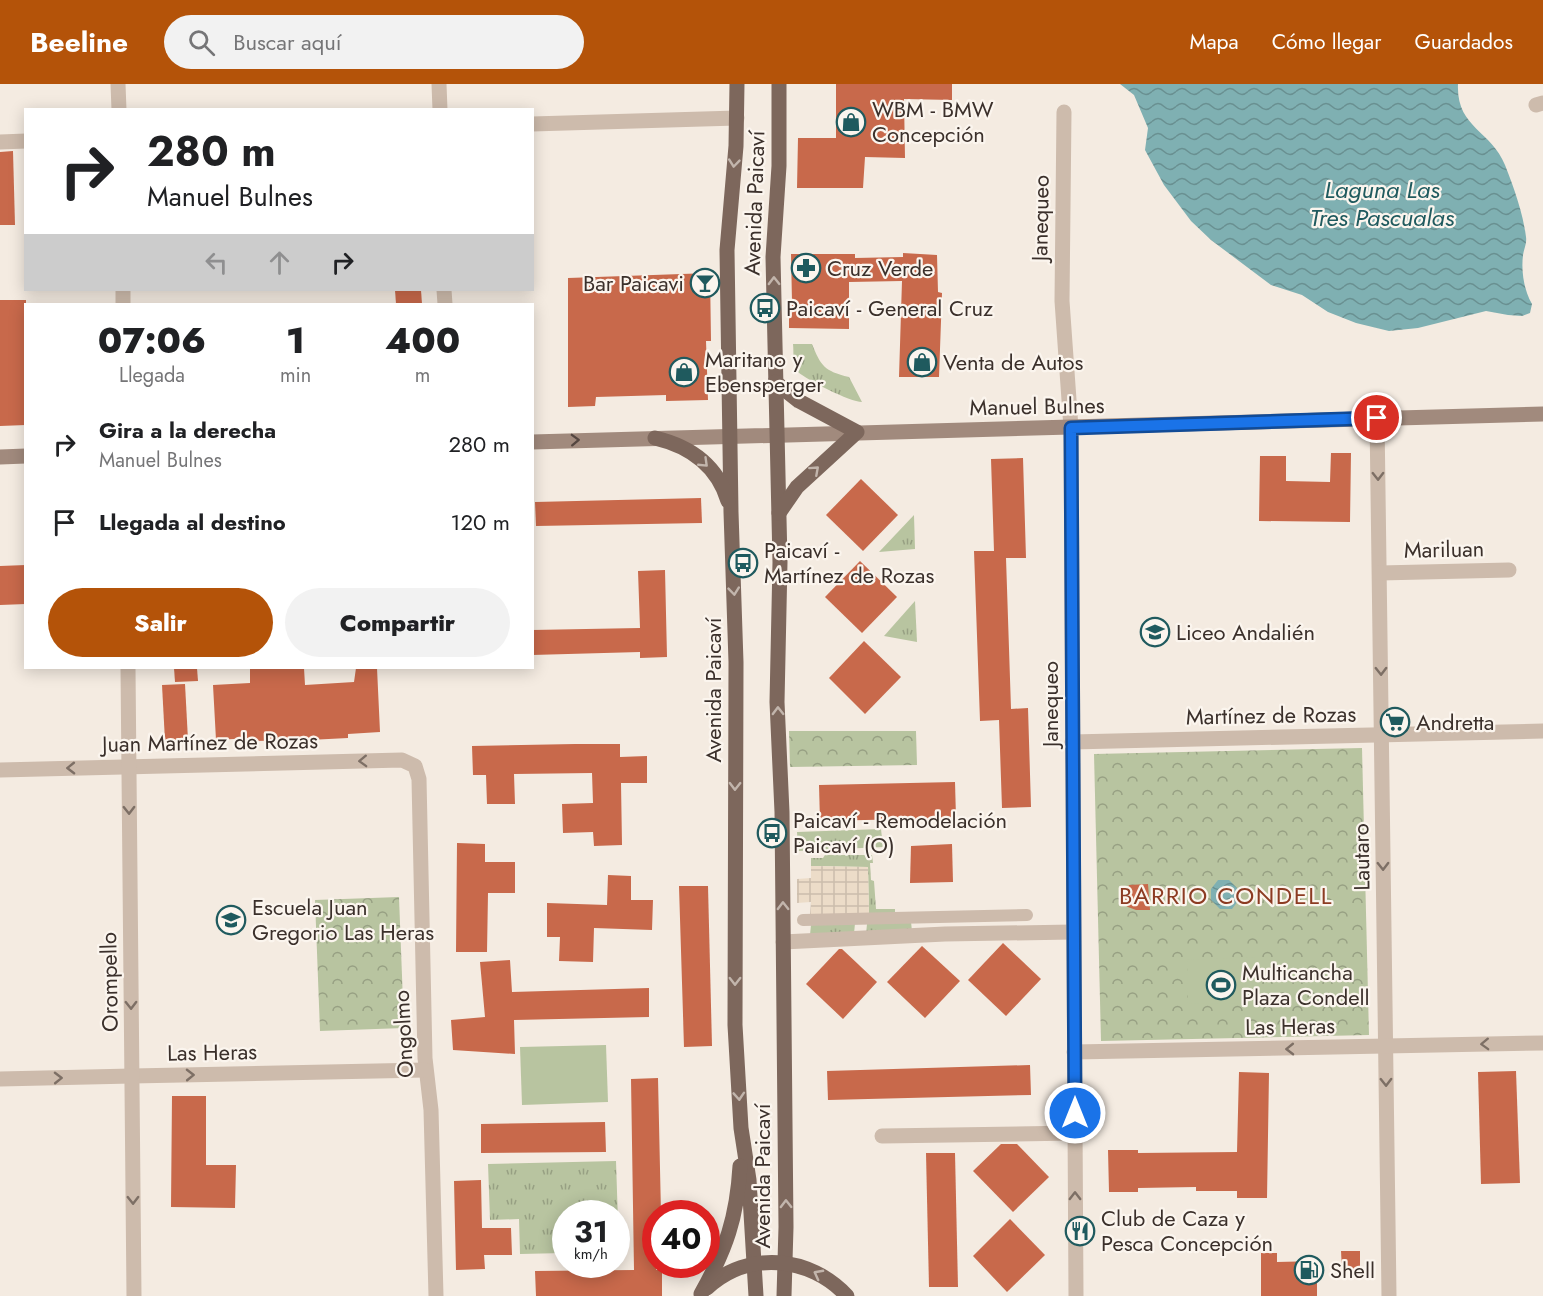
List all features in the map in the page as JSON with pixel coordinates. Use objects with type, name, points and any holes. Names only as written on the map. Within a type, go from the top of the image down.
[{"type":"main road","name":"Avenida Paicaví","points":[[737,84],[737,118],[727,250],[731,512],[737,687],[734,815],[735,1025],[741,1128],[749,1180],[756,1296]]},
{"type":"main road","name":"Avenida Paicaví","points":[[778,84],[779,166],[773,257],[779,513],[777,702],[782,812],[786,1215],[784,1296]]},
{"type":"main road","points":[[775,382],[799,401],[857,432],[797,487],[779,513]]},
{"type":"main road","name":"Manuel Bulnes","points":[[534,441],[1543,414]]},
{"type":"main road","points":[[655,438],[681,446],[707,465],[719,481],[731,512]]},
{"type":"main road","points":[[0,456],[24,456]]},
{"type":"main road","points":[[700,1295],[724,1250],[737,1204],[741,1128]]},
{"type":"main road","points":[[700,1295],[722,1275],[735,1269],[755,1263],[784,1263],[822,1276],[847,1296]]},
{"type":"street","points":[[118,84],[119,108]]},
{"type":"street","points":[[440,84],[440,108]]},
{"type":"street","name":"Janequeo","points":[[1064,112],[1062,301],[1071,428],[1076,1296]]},
{"type":"street","points":[[534,124],[737,118]]},
{"type":"street","points":[[0,142],[24,141]]},
{"type":"street","name":"Lautaro","points":[[1377,418],[1389,1296]]},
{"type":"street","name":"Mariluan","points":[[1380,573],[1509,570]]},
{"type":"street","name":"Orompello","points":[[128,669],[134,1296]]},
{"type":"street","name":"Martínez de Rozas","points":[[1072,742],[1543,731]]},
{"type":"street","name":"Juan Martínez de Rozas","points":[[0,770],[402,760],[412,763],[418,770]]},
{"type":"street","name":"Ongolmo","points":[[418,770],[425,1070],[431,1110],[436,1296]]},
{"type":"street","points":[[803,920],[1027,915]]},
{"type":"street","points":[[783,942],[945,934],[1074,932]]},
{"type":"street","name":"Las Heras","points":[[1074,1052],[1543,1043]]},
{"type":"street","name":"Las Heras","points":[[0,1079],[425,1070]]},
{"type":"street","points":[[882,1136],[1075,1133]]},
{"type":"green space","points":[[793,344],[812,344],[821,363],[829,370],[849,377],[862,402],[829,390],[798,372],[794,362]]},
{"type":"green space","points":[[914,515],[915,549],[879,552]]},
{"type":"green space","points":[[915,601],[917,642],[884,636]]},
{"type":"green space","points":[[789,731],[916,731],[917,765],[790,767]]},
{"type":"green space","points":[[1362,748],[1369,1035],[1101,1041],[1094,754]]},
{"type":"green space","points":[[881,829],[883,847],[798,851],[797,832]]},
{"type":"green space","points":[[825,855],[872,855],[871,880],[874,881],[876,909],[895,909],[895,914],[869,915],[868,867],[811,866],[811,858],[823,858]]},
{"type":"green space","points":[[399,897],[404,1028],[320,1031],[315,900]]},
{"type":"green space","points":[[911,921],[912,932],[866,934],[867,924]]},
{"type":"green space","points":[[855,923],[854,934],[810,935],[811,925]]},
{"type":"green space","name":"Multicancha Plaza Condell","points":[[1254,957],[1256,1003],[1188,1004],[1187,960]]},
{"type":"green space","points":[[606,1045],[608,1102],[522,1105],[520,1047]]},
{"type":"green space","points":[[616,1161],[617,1200],[552,1200],[552,1253],[520,1254],[519,1219],[490,1220],[488,1164]]},
{"type":"shaded area","points":[[811,866],[868,867],[869,915],[810,914],[811,902],[797,903],[797,879],[811,878]]},
{"type":"water","name":"Laguna Las Tres Pascualas","points":[[1120,84],[1458,84],[1459,99],[1468,120],[1499,153],[1518,201],[1526,237],[1522,268],[1525,287],[1532,304],[1530,313],[1522,316],[1486,311],[1418,328],[1389,331],[1356,323],[1328,312],[1302,295],[1271,285],[1211,240],[1191,221],[1164,185],[1145,150],[1148,128],[1134,95]]},
{"type":"water","points":[[1218,880],[1229,880],[1237,888],[1238,901],[1232,909],[1220,909],[1211,900],[1211,889]]},
{"type":"building","points":[[836,84],[952,84],[952,100],[904,99],[905,158],[865,157],[863,188],[797,188],[798,138],[836,138]]},
{"type":"building","points":[[13,151],[15,225],[0,225],[0,152]]},
{"type":"building","points":[[903,253],[937,255],[938,292],[942,293],[939,377],[899,377],[902,281],[849,282],[849,329],[789,328],[789,302],[792,302],[791,254],[855,254],[855,258],[903,257]]},
{"type":"building","points":[[710,273],[711,341],[706,341],[708,400],[666,401],[666,395],[596,397],[595,406],[568,407],[568,278]]},
{"type":"building","points":[[395,291],[421,291],[422,303],[396,303]]},
{"type":"building","points":[[0,300],[26,300],[24,303],[24,425],[0,426]]},
{"type":"building","points":[[1331,453],[1351,453],[1350,522],[1259,521],[1260,456],[1286,456],[1286,481],[1330,482]]},
{"type":"building","points":[[1023,458],[1026,558],[1006,558],[1011,709],[1028,708],[1031,807],[1002,808],[999,720],[980,721],[974,551],[994,551],[991,459]]},
{"type":"building","points":[[861,479],[898,515],[863,551],[826,515]]},
{"type":"building","points":[[701,498],[702,523],[536,526],[535,502]]},
{"type":"building","points":[[860,561],[897,597],[862,633],[825,597]]},
{"type":"building","points":[[24,565],[24,604],[0,605],[0,566]]},
{"type":"building","points":[[665,570],[667,657],[640,658],[640,652],[534,655],[534,630],[640,628],[638,571]]},
{"type":"building","points":[[864,641],[901,677],[865,714],[829,678]]},
{"type":"building","points":[[174,669],[197,669],[198,681],[175,682]]},
{"type":"building","points":[[250,669],[304,669],[305,685],[354,682],[356,669],[377,669],[380,732],[348,734],[348,738],[309,740],[251,741],[251,738],[216,740],[213,685],[250,683]]},
{"type":"building","points":[[185,684],[188,740],[165,741],[162,685]]},
{"type":"building","points":[[620,744],[620,757],[647,756],[647,783],[621,783],[622,845],[594,846],[593,832],[563,833],[562,804],[593,803],[592,773],[514,774],[515,804],[487,804],[486,775],[473,775],[472,746]]},
{"type":"building","points":[[955,782],[956,818],[820,821],[819,785]]},
{"type":"building","points":[[457,843],[485,844],[485,862],[515,862],[515,893],[488,893],[487,952],[456,952]]},
{"type":"building","points":[[952,844],[953,882],[910,883],[911,846]]},
{"type":"building","points":[[608,875],[631,876],[631,900],[653,900],[652,930],[594,928],[593,962],[559,961],[560,937],[547,937],[547,903],[607,905]]},
{"type":"building","points":[[1148,884],[1150,910],[1136,910],[1125,905],[1124,897],[1129,885]]},
{"type":"building","points":[[679,886],[708,886],[712,1046],[684,1047]]},
{"type":"building","points":[[1003,943],[1041,979],[1006,1016],[968,980]]},
{"type":"building","points":[[922,946],[960,981],[925,1018],[887,982]]},
{"type":"building","points":[[839,949],[842,949],[877,982],[843,1019],[806,984]]},
{"type":"building","points":[[510,960],[512,992],[649,988],[649,1017],[514,1020],[515,1054],[453,1050],[451,1020],[485,1017],[480,962]]},
{"type":"building","points":[[1030,1065],[1031,1095],[828,1100],[827,1071]]},
{"type":"building","points":[[1516,1071],[1520,1183],[1481,1184],[1478,1072]]},
{"type":"building","points":[[1239,1072],[1269,1073],[1267,1198],[1237,1198],[1237,1191],[1196,1191],[1196,1187],[1138,1188],[1138,1192],[1109,1192],[1108,1150],[1138,1150],[1138,1153],[1237,1152]]},
{"type":"building","points":[[658,1078],[661,1200],[642,1200],[642,1278],[662,1278],[662,1296],[536,1296],[535,1271],[552,1271],[552,1278],[630,1278],[630,1270],[634,1270],[631,1079]]},
{"type":"building","points":[[172,1096],[206,1096],[206,1165],[236,1165],[235,1208],[171,1207]]},
{"type":"building","points":[[605,1122],[606,1152],[481,1153],[481,1124]]},
{"type":"building","points":[[1001,1144],[1017,1144],[1049,1177],[1013,1212],[973,1171]]},
{"type":"building","points":[[926,1153],[955,1153],[958,1287],[929,1287]]},
{"type":"building","points":[[481,1180],[482,1228],[511,1228],[512,1255],[484,1255],[485,1269],[456,1270],[454,1181]]},
{"type":"building","points":[[1010,1219],[1045,1255],[1007,1292],[973,1256]]},
{"type":"building","points":[[1341,1251],[1360,1251],[1360,1270],[1342,1270]]},
{"type":"building","points":[[1261,1253],[1277,1253],[1277,1262],[1317,1261],[1317,1296],[1261,1296]]},
{"type":"place","name":"WBM - BMW Concepción","points":[[851,122]]},
{"type":"place","name":"Cruz Verde","points":[[806,268]]},
{"type":"place","name":"Bar Paicavi","points":[[705,283]]},
{"type":"place","name":"Paicaví - General Cruz","points":[[765,308]]},
{"type":"place","name":"Venta de Autos","points":[[922,362]]},
{"type":"place","name":"Maritano y Ebensperger","points":[[684,372]]},
{"type":"place","name":"Paicaví - Martínez de Rozas","points":[[743,563]]},
{"type":"place","name":"Liceo Andalién","points":[[1155,632]]},
{"type":"place","name":"Andretta","points":[[1395,722]]},
{"type":"place","name":"Paicaví - Remodelación Paicaví (O)","points":[[772,833]]},
{"type":"place","name":"Escuela Juan Gregorio Las Heras","points":[[231,920]]},
{"type":"place","name":"Multicancha Plaza Condell","points":[[1221,985]]},
{"type":"place","name":"Club de Caza y Pesca Concepción","points":[[1080,1231]]},
{"type":"place","name":"Shell","points":[[1309,1270]]},
{"type":"district","name":"BARRIO CONDELL","points":[[1226,896]]},
{"type":"route","points":[[1075,1113],[1071,428],[1377,418]]}]
